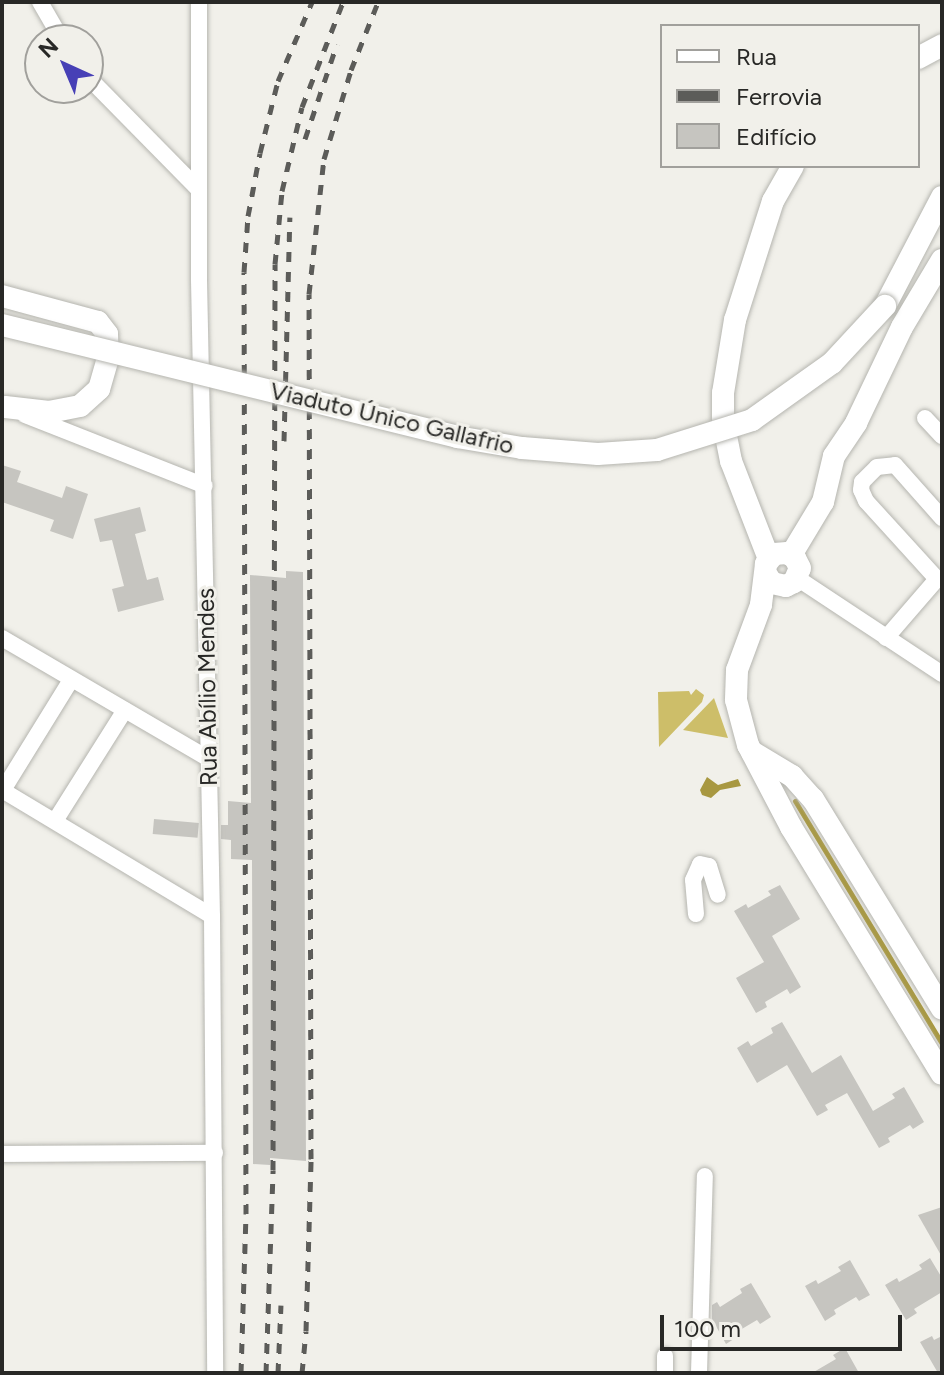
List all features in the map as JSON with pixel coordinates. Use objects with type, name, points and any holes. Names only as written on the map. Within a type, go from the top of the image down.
[{"type":"main road","points":[[781,567],[761,532],[731,461],[723,421],[723,393],[735,320],[773,201],[792,168]]},
{"type":"main road","name":"Viaduto Único Gallafrio","points":[[2,325],[457,437],[522,448],[598,454],[657,450],[752,420],[832,363],[885,306],[942,197]]},
{"type":"main road","points":[[942,260],[902,327],[856,423],[834,456],[823,502],[781,567],[761,605],[742,650],[736,687],[740,717],[752,752],[791,827],[942,1074]]},
{"type":"main road","points":[[2,296],[98,322],[107,334],[108,358],[99,389],[80,406],[49,412],[4,406]]},
{"type":"main road","points":[[752,752],[792,776],[813,799],[942,1009]]},
{"type":"main road","points":[[766,779],[792,776]]},
{"type":"street","points":[[40,2],[53,24]]},
{"type":"street","name":"Rua Abílio Mendes","points":[[199,2],[198,189],[212,916],[215,1373]]},
{"type":"street","points":[[104,93],[198,189]]},
{"type":"street","points":[[4,406],[205,486]]},
{"type":"street","points":[[925,418],[942,436]]},
{"type":"street","points":[[886,638],[940,580],[866,501],[861,490],[862,482],[877,467],[885,463],[895,465],[942,518]]},
{"type":"street","points":[[781,567],[942,674]]},
{"type":"street","points":[[2,638],[207,758]]},
{"type":"street","points":[[71,680],[3,790],[212,916]]},
{"type":"street","points":[[55,821],[125,710]]},
{"type":"street","points":[[696,914],[693,880],[700,864],[709,866],[718,895]]},
{"type":"street","points":[[2,1154],[215,1153]]},
{"type":"street","points":[[699,1373],[705,1176]]},
{"type":"shaded area","points":[[696,689],[704,695],[702,702],[659,747],[658,692],[689,691],[691,695]]},
{"type":"shaded area","points":[[714,698],[728,738],[683,730]]},
{"type":"shaded area","points":[[707,777],[718,785],[738,779],[741,786],[720,790],[711,798],[702,795],[700,790]]},
{"type":"building","points":[[2,465],[21,471],[17,482],[62,498],[66,486],[88,494],[73,539],[50,531],[54,520],[2,502]]},
{"type":"building","points":[[140,507],[146,531],[135,534],[147,580],[158,577],[164,600],[118,612],[112,589],[124,586],[112,540],[100,542],[94,519]]},
{"type":"building","points":[[286,571],[303,572],[306,1161],[270,1158],[270,1165],[253,1164],[252,860],[231,859],[231,840],[221,839],[221,825],[228,825],[228,801],[251,803],[250,575],[286,578]]},
{"type":"building","points":[[154,819],[199,823],[198,838],[153,834]]},
{"type":"building","points":[[780,885],[800,919],[772,936],[801,987],[790,994],[787,989],[765,1002],[767,1007],[756,1013],[736,978],[764,962],[734,911],[746,904],[748,908],[771,895],[768,891]]},
{"type":"building","points":[[782,1022],[812,1073],[841,1055],[873,1111],[895,1098],[892,1094],[904,1087],[924,1122],[913,1129],[910,1125],[888,1138],[890,1142],[879,1148],[847,1093],[825,1105],[828,1110],[817,1116],[787,1065],[757,1083],[737,1048],[748,1041],[751,1046],[773,1033],[771,1028]]},
{"type":"building","points":[[942,1207],[942,1257],[918,1215]]},
{"type":"building","points":[[930,1258],[942,1278],[942,1292],[914,1309],[917,1313],[906,1320],[885,1285],[897,1278],[899,1282],[922,1269],[919,1265]]},
{"type":"building","points":[[850,1260],[870,1295],[859,1301],[856,1297],[834,1310],[836,1314],[825,1321],[805,1286],[816,1280],[818,1284],[841,1271],[838,1267]]},
{"type":"building","points":[[751,1283],[771,1317],[760,1324],[757,1320],[735,1333],[737,1337],[726,1344],[712,1319],[712,1305],[717,1302],[720,1307]]},
{"type":"building","points":[[932,1336],[934,1340],[942,1336],[942,1373],[938,1373],[920,1342]]},
{"type":"building","points":[[845,1348],[859,1373],[812,1373],[836,1359],[833,1355]]},
{"type":"waterway","points":[[795,801],[942,1044]]},
{"type":"railway","points":[[241,1373],[246,1214],[244,272],[248,216],[278,81],[312,2]]},
{"type":"railway","points":[[266,1373],[273,1170],[275,264],[282,191],[302,107],[343,2]]},
{"type":"railway","points":[[302,1373],[311,1159],[309,294],[324,159],[351,70],[378,2]]},
{"type":"railway","points":[[305,139],[337,44]]},
{"type":"railway","points":[[284,441],[290,217]]},
{"type":"railway","points":[[278,1373],[281,1305]]}]
